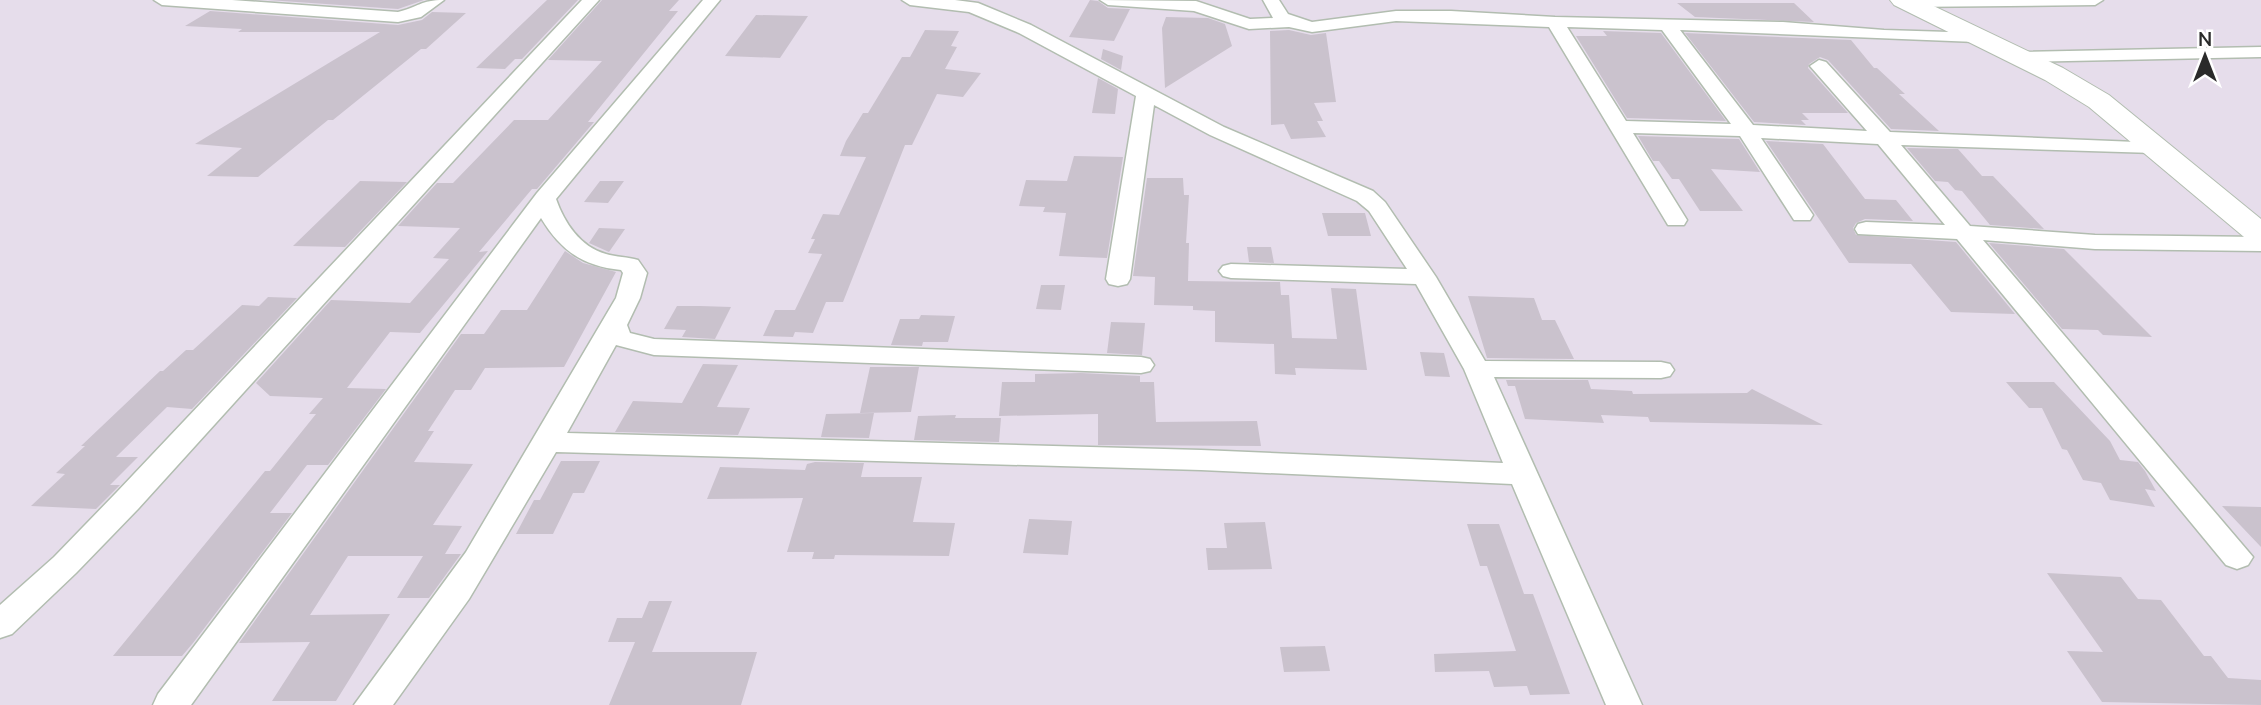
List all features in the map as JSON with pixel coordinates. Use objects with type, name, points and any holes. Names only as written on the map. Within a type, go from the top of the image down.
[{"type":"street","points":[[162,0],[398,17],[415,13],[436,0]]},
{"type":"street","points":[[0,625],[65,565],[136,491],[591,0]]},
{"type":"street","points":[[171,705],[545,198],[712,0]]},
{"type":"street","points":[[910,0],[958,4],[979,10],[1047,40],[1237,141],[1365,196],[1377,207],[1424,277],[1477,369],[1624,705]]},
{"type":"street","points":[[1108,0],[1196,6],[1242,23],[1289,22],[1327,27],[1396,16],[1430,16],[1555,22],[1783,27],[1884,35],[1976,37]]},
{"type":"street","points":[[1271,0],[1281,17],[1289,22]]},
{"type":"street","points":[[1904,1],[2095,0]]},
{"type":"street","points":[[1904,1],[2054,74],[2099,101],[2261,235]]},
{"type":"street","points":[[1555,22],[1675,220]]},
{"type":"street","points":[[1667,24],[1746,131],[1802,215]]},
{"type":"street","points":[[2018,57],[2261,52]]},
{"type":"street","points":[[1819,66],[1885,139],[2237,557]]},
{"type":"street","points":[[1118,279],[1146,93]]},
{"type":"street","points":[[1619,127],[2154,147]]},
{"type":"street","points":[[372,705],[437,619],[547,442],[614,322],[634,279],[634,269],[625,263],[594,257],[568,239],[550,217],[545,198]]},
{"type":"street","points":[[1866,229],[1962,232],[2095,242],[2261,244]]},
{"type":"street","points":[[1231,271],[1424,277]]},
{"type":"street","points":[[614,322],[618,337],[654,347],[1141,365]]},
{"type":"street","points":[[1477,369],[1661,370]]},
{"type":"street","points":[[547,442],[1201,460],[1524,474]]},
{"type":"building","points":[[268,0],[424,0],[398,9]]},
{"type":"building","points":[[547,0],[578,0],[522,59],[515,59],[505,69],[476,68]]},
{"type":"building","points":[[602,0],[679,0],[669,11],[678,11],[588,122],[594,122],[479,252],[488,251],[420,333],[390,332],[347,388],[386,389],[328,465],[307,465],[270,513],[292,513],[182,656],[113,656],[265,471],[270,471],[316,414],[309,414],[323,398],[270,396],[256,383],[331,300],[410,303],[449,259],[433,258],[460,228],[398,226],[437,183],[453,183],[514,120],[548,120],[602,61],[548,60]]},
{"type":"building","points":[[1090,0],[1098,1],[1108,8],[1130,9],[1114,41],[1069,37]]},
{"type":"building","points":[[1677,3],[1794,3],[1814,22],[1695,17]]},
{"type":"building","points":[[210,11],[398,25],[422,20],[432,12],[466,13],[426,49],[421,49],[258,177],[207,176],[242,148],[195,144],[380,32],[238,32],[242,29],[185,26]]},
{"type":"building","points":[[756,15],[808,16],[780,58],[725,56]]},
{"type":"building","points":[[1166,17],[1208,18],[1225,24],[1232,46],[1165,88],[1162,28]]},
{"type":"building","points":[[925,30],[959,31],[951,46],[957,47],[945,69],[981,73],[963,97],[937,94],[912,145],[905,145],[843,302],[826,302],[813,333],[795,332],[793,337],[763,336],[775,310],[795,310],[822,254],[808,253],[815,239],[811,239],[823,214],[839,215],[866,157],[840,156],[846,141],[863,113],[868,113],[902,57],[910,57]]},
{"type":"building","points":[[1289,30],[1311,35],[1326,33],[1336,102],[1314,103],[1323,121],[1317,121],[1326,137],[1291,139],[1284,124],[1271,125],[1270,31]]},
{"type":"building","points":[[1603,31],[1661,33],[1726,121],[1627,118],[1576,36],[1607,36]]},
{"type":"building","points":[[1685,33],[1851,40],[1874,68],[1905,94],[1899,94],[1939,131],[1891,129],[1828,60],[1820,57],[1809,64],[1808,68],[1848,113],[1802,113],[1809,120],[1801,120],[1806,125],[1754,122]]},
{"type":"building","points":[[1103,49],[1123,56],[1121,70],[1101,59]]},
{"type":"building","points":[[1098,78],[1118,89],[1115,114],[1092,113]]},
{"type":"building","points":[[1638,136],[1739,139],[1760,172],[1711,169],[1743,211],[1700,211],[1679,179],[1672,179],[1659,161],[1653,161]]},
{"type":"building","points":[[1766,141],[1823,144],[1865,199],[1896,200],[1913,221],[1865,219],[1856,223],[1853,228],[1856,235],[1956,242],[2015,314],[1951,312],[1911,264],[1849,263]]},
{"type":"building","points":[[1907,148],[1958,149],[1982,176],[1993,176],[2044,229],[1990,225],[1962,191],[1955,190],[1948,182],[1935,181]]},
{"type":"building","points":[[1074,156],[1123,157],[1107,258],[1059,256],[1066,213],[1043,212],[1045,207],[1019,206],[1026,180],[1067,181]]},
{"type":"building","points":[[1147,178],[1183,178],[1184,195],[1189,195],[1186,243],[1189,243],[1188,281],[1280,282],[1281,295],[1289,295],[1292,338],[1337,339],[1331,288],[1356,289],[1367,370],[1295,368],[1296,375],[1275,374],[1274,344],[1215,342],[1215,311],[1193,310],[1193,306],[1154,305],[1155,277],[1133,276]]},
{"type":"building","points":[[360,181],[407,182],[345,247],[293,246]]},
{"type":"building","points":[[600,181],[624,181],[608,203],[584,202]]},
{"type":"building","points":[[1322,213],[1365,213],[1371,236],[1328,236]]},
{"type":"building","points":[[599,228],[625,229],[609,252],[589,243]]},
{"type":"building","points":[[1989,243],[2064,249],[2152,337],[2103,335],[2098,330],[2062,329]]},
{"type":"building","points":[[1247,247],[1271,247],[1274,263],[1249,262]]},
{"type":"building","points":[[565,251],[583,263],[616,272],[564,367],[485,368],[471,390],[455,390],[428,431],[434,431],[414,462],[473,464],[433,525],[462,526],[445,554],[461,554],[429,598],[397,598],[423,556],[348,556],[310,615],[390,614],[336,701],[272,701],[310,642],[239,643],[461,334],[484,334],[501,310],[527,310]]},
{"type":"building","points":[[1041,285],[1065,285],[1061,310],[1036,309]]},
{"type":"building","points":[[1468,296],[1534,298],[1542,320],[1555,320],[1574,359],[1487,358]]},
{"type":"building","points":[[268,297],[297,298],[192,409],[167,407],[116,457],[138,457],[110,485],[120,485],[96,509],[31,506],[65,474],[56,473],[85,446],[81,446],[160,371],[186,350],[193,350],[242,305],[259,306]]},
{"type":"building","points":[[677,306],[731,307],[715,339],[682,337],[686,330],[664,329]]},
{"type":"building","points":[[921,315],[955,316],[948,342],[923,342],[922,346],[891,345],[900,319],[919,319]]},
{"type":"building","points":[[1111,322],[1145,323],[1142,355],[1107,353]]},
{"type":"building","points":[[1420,352],[1444,353],[1450,377],[1425,376]]},
{"type":"building","points":[[703,364],[738,365],[717,407],[750,408],[738,435],[615,432],[633,401],[682,403]]},
{"type":"building","points":[[870,367],[919,367],[911,412],[860,413]]},
{"type":"building","points":[[1035,374],[1140,376],[1140,382],[1154,382],[1156,422],[1257,421],[1261,446],[1098,445],[1098,414],[999,416],[1002,382],[1035,382]]},
{"type":"building","points":[[1506,380],[1588,380],[1591,389],[1632,391],[1633,394],[1747,393],[1752,389],[1823,425],[1650,422],[1648,417],[1601,415],[1604,423],[1525,419],[1515,386],[1508,386]]},
{"type":"building","points":[[2006,382],[2054,382],[2110,441],[2120,460],[2138,462],[2156,491],[2145,489],[2155,507],[2110,500],[2101,483],[2083,480],[2067,450],[2062,449],[2042,408],[2029,408]]},
{"type":"building","points":[[874,413],[869,438],[821,437],[826,414]]},
{"type":"building","points":[[956,415],[955,418],[1001,418],[999,442],[914,440],[918,416]]},
{"type":"building","points":[[561,461],[600,461],[584,493],[573,493],[553,534],[516,534],[534,500],[540,500]]},
{"type":"building","points":[[864,463],[861,477],[922,477],[913,522],[955,523],[949,556],[835,555],[834,559],[812,559],[814,552],[787,552],[803,498],[707,499],[720,467],[805,470],[807,464]]},
{"type":"building","points":[[2222,506],[2261,507],[2261,547]]},
{"type":"building","points":[[1029,519],[1072,521],[1068,555],[1023,553]]},
{"type":"building","points":[[1265,522],[1272,569],[1208,570],[1206,548],[1227,548],[1224,523]]},
{"type":"building","points":[[1467,524],[1499,524],[1524,594],[1533,594],[1570,694],[1530,695],[1527,686],[1494,687],[1489,671],[1435,672],[1434,654],[1516,651],[1487,566],[1480,566]]},
{"type":"building","points":[[2047,573],[2121,577],[2138,599],[2161,600],[2204,656],[2211,656],[2228,678],[2261,680],[2261,705],[2102,702],[2067,651],[2103,652]]},
{"type":"building","points":[[649,601],[672,601],[652,652],[757,652],[741,705],[609,705],[635,642],[608,642],[617,618],[642,618]]},
{"type":"building","points":[[1325,646],[1330,671],[1284,672],[1280,647]]}]
